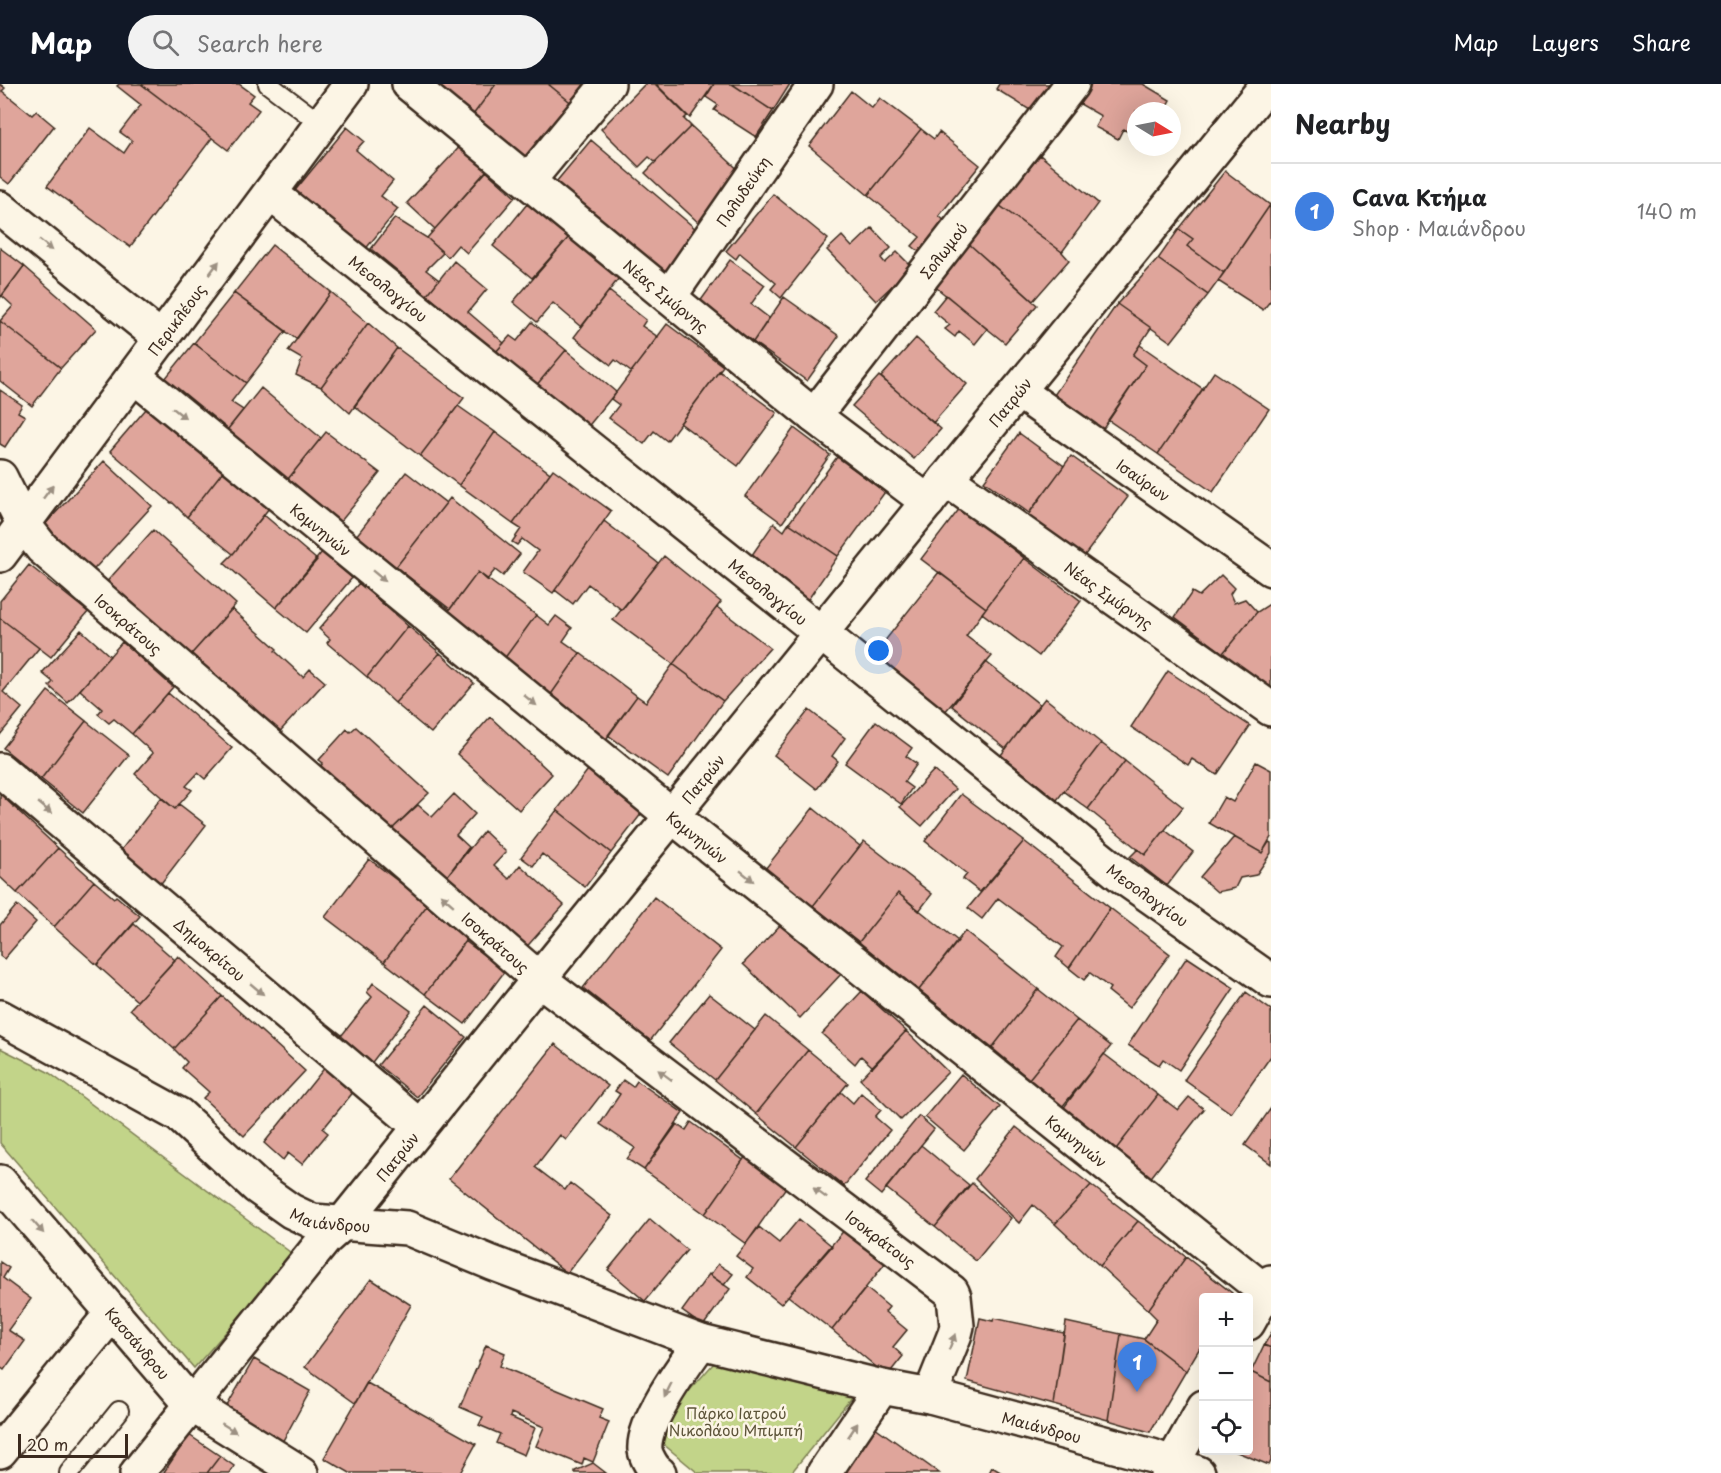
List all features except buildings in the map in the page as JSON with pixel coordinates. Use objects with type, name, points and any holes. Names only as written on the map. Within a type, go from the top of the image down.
[{"type":"street","name":"Περικλέους","points":[[0,555],[351,84]]},
{"type":"street","name":"Νέας Σμύρνης","points":[[409,84],[814,416],[937,490],[1271,709]]},
{"type":"street","points":[[528,181],[608,84]]},
{"type":"street","name":"Πολυδεύκη","points":[[669,297],[816,84]]},
{"type":"street","name":"Σολωμού","points":[[814,416],[1072,84]]},
{"type":"street","name":"Πατρών","points":[[137,1473],[1268,84]]},
{"type":"street","name":"Μεσολογγίου","points":[[270,193],[1123,877],[1271,981]]},
{"type":"street","points":[[0,208],[162,339]]},
{"type":"street","name":"Κομνηνών","points":[[134,376],[672,816],[1268,1287]]},
{"type":"street","name":"Ισαύρων","points":[[1018,391],[1271,569]]},
{"type":"street","name":"Ισοκράτους","points":[[0,477],[24,525],[42,548],[539,979],[951,1293],[954,1297],[957,1326],[930,1396]]},
{"type":"street","name":"Δημοκρίτου","points":[[0,770],[419,1126]]},
{"type":"street","name":"Μαιάνδρου","points":[[0,1017],[179,1115],[257,1187],[291,1211],[312,1221],[407,1228],[492,1263],[701,1342],[882,1387],[930,1396],[1180,1470]]},
{"type":"street","name":"Κασσάνδρου","points":[[0,1182],[192,1405],[301,1473]]},
{"type":"street","points":[[1253,1314],[1268,1287]]},
{"type":"street","points":[[0,1451],[112,1312]]},
{"type":"street","points":[[659,1473],[654,1469],[645,1450],[648,1429],[674,1377],[701,1342]]},
{"type":"street","points":[[824,1473],[882,1387]]},
{"type":"street","points":[[1180,1470],[1199,1418]]},
{"type":"lane","points":[[268,84],[321,124]]},
{"type":"lane","points":[[69,1473],[119,1411]]},
{"type":"green space","points":[[0,1048],[48,1072],[294,1255],[194,1368],[0,1143]]},
{"type":"green space","name":"Πάρκο Ιατρού Νικολάου Μπιμπή","points":[[714,1363],[853,1396],[791,1473],[698,1473],[651,1434]]},
{"type":"place","name":"Cava Κτήμα","points":[[1137,1392]]}]
